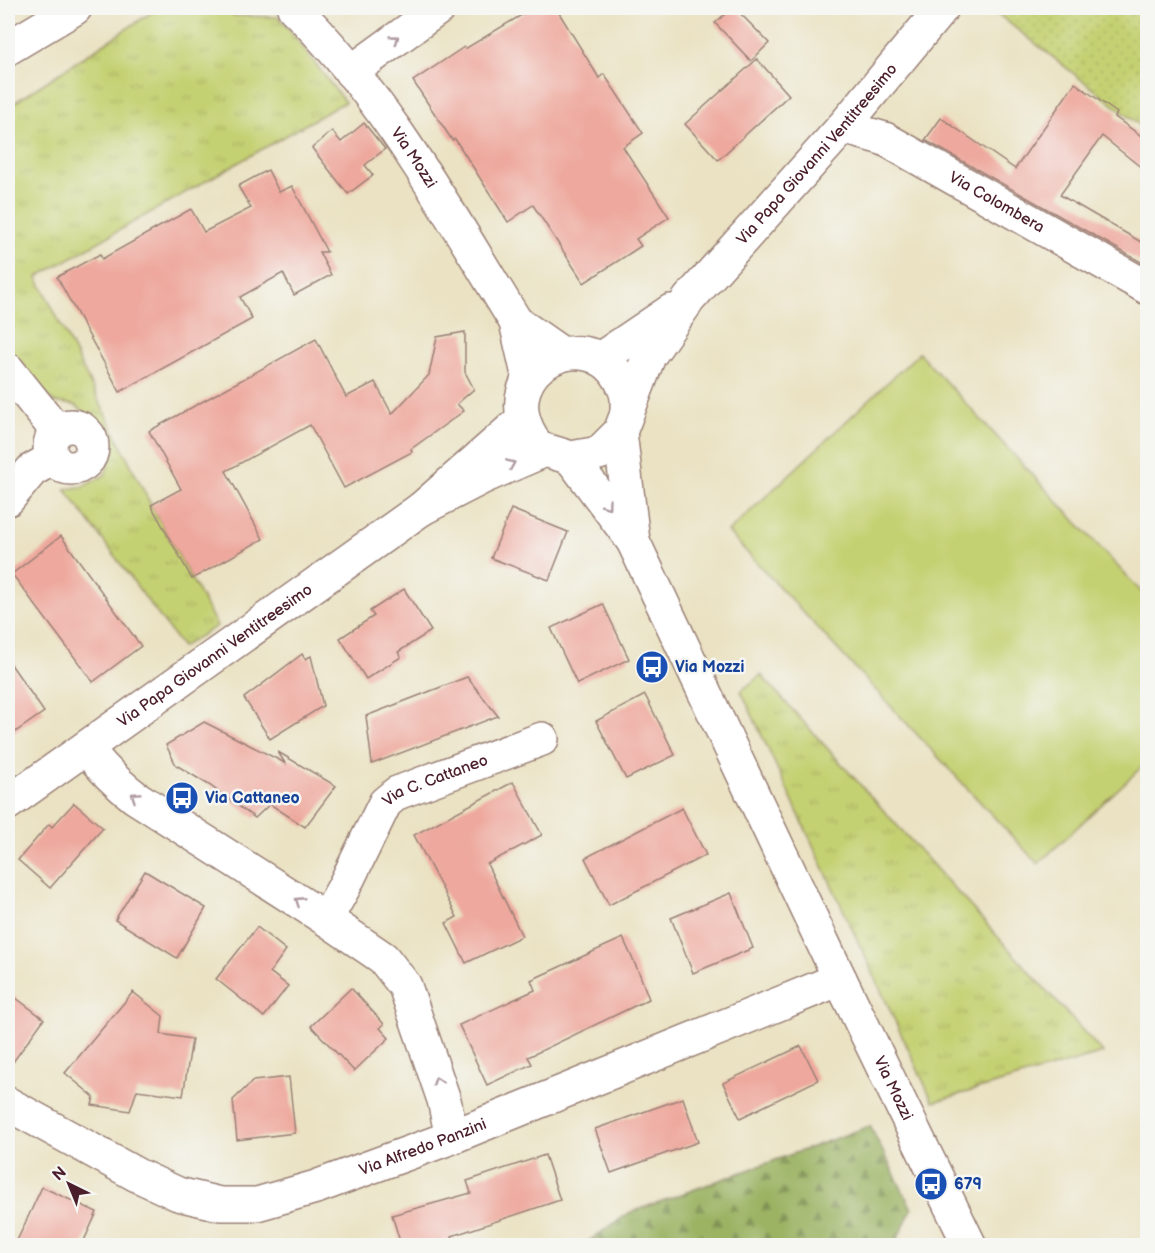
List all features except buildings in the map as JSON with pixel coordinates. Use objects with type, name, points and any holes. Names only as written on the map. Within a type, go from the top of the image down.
[{"type":"street","points":[[8,48],[75,8]]},
{"type":"street","name":"Via Mozzi","points":[[294,8],[351,72],[408,148],[516,322]]},
{"type":"street","points":[[351,72],[439,8]]},
{"type":"street","name":"Via Papa Giovanni Ventitreesimo","points":[[421,509],[483,477],[558,454],[599,453],[624,423],[649,356],[689,299],[843,127],[942,8]]},
{"type":"street","name":"Via Colombera","points":[[843,127],[885,139],[1148,288]]},
{"type":"street","name":"Via Papa Giovanni Ventitreesimo","points":[[600,359],[689,299]]},
{"type":"street","points":[[516,322],[562,354]]},
{"type":"street","points":[[516,322],[529,379]]},
{"type":"street","points":[[581,353],[600,359],[616,372],[626,392],[624,423],[633,541],[558,454],[531,437],[523,419],[523,393],[529,379],[542,364],[562,354],[581,353]]},
{"type":"street","points":[[8,370],[55,445],[8,499]]},
{"type":"street","name":"Via Papa Giovanni Ventitreesimo","points":[[8,803],[421,509],[523,419]]},
{"type":"street","name":"Via Mozzi","points":[[633,541],[840,979],[970,1245]]},
{"type":"street","name":"Via C. Cattaneo","points":[[326,919],[385,803],[397,793],[542,739]]},
{"type":"street","points":[[86,748],[109,776],[135,797],[383,958],[405,986],[440,1090],[452,1137]]},
{"type":"street","name":"Via Alfredo Panzini","points":[[8,1104],[137,1175],[178,1194],[220,1204],[257,1204],[316,1187],[452,1137],[840,979]]},
{"type":"green space","points":[[158,8],[220,8],[235,16],[279,17],[345,102],[37,277],[151,505],[217,626],[182,647],[65,489],[84,486],[105,475],[110,459],[105,437],[85,413],[75,405],[53,402],[8,348],[8,107]]},
{"type":"green space","points":[[990,8],[1147,8],[1147,131]]},
{"type":"green space","points":[[919,353],[1147,598],[1147,762],[1038,864],[728,532]]},
{"type":"green space","points":[[761,675],[1103,1053],[933,1102],[741,691]]},
{"type":"green space","points":[[870,1126],[912,1209],[894,1245],[583,1245],[629,1213]]},
{"type":"place","name":"Via Mozzi","points":[[652,667]]},
{"type":"place","name":"Via Cattaneo","points":[[182,798]]},
{"type":"place","name":"679","points":[[931,1184]]}]
